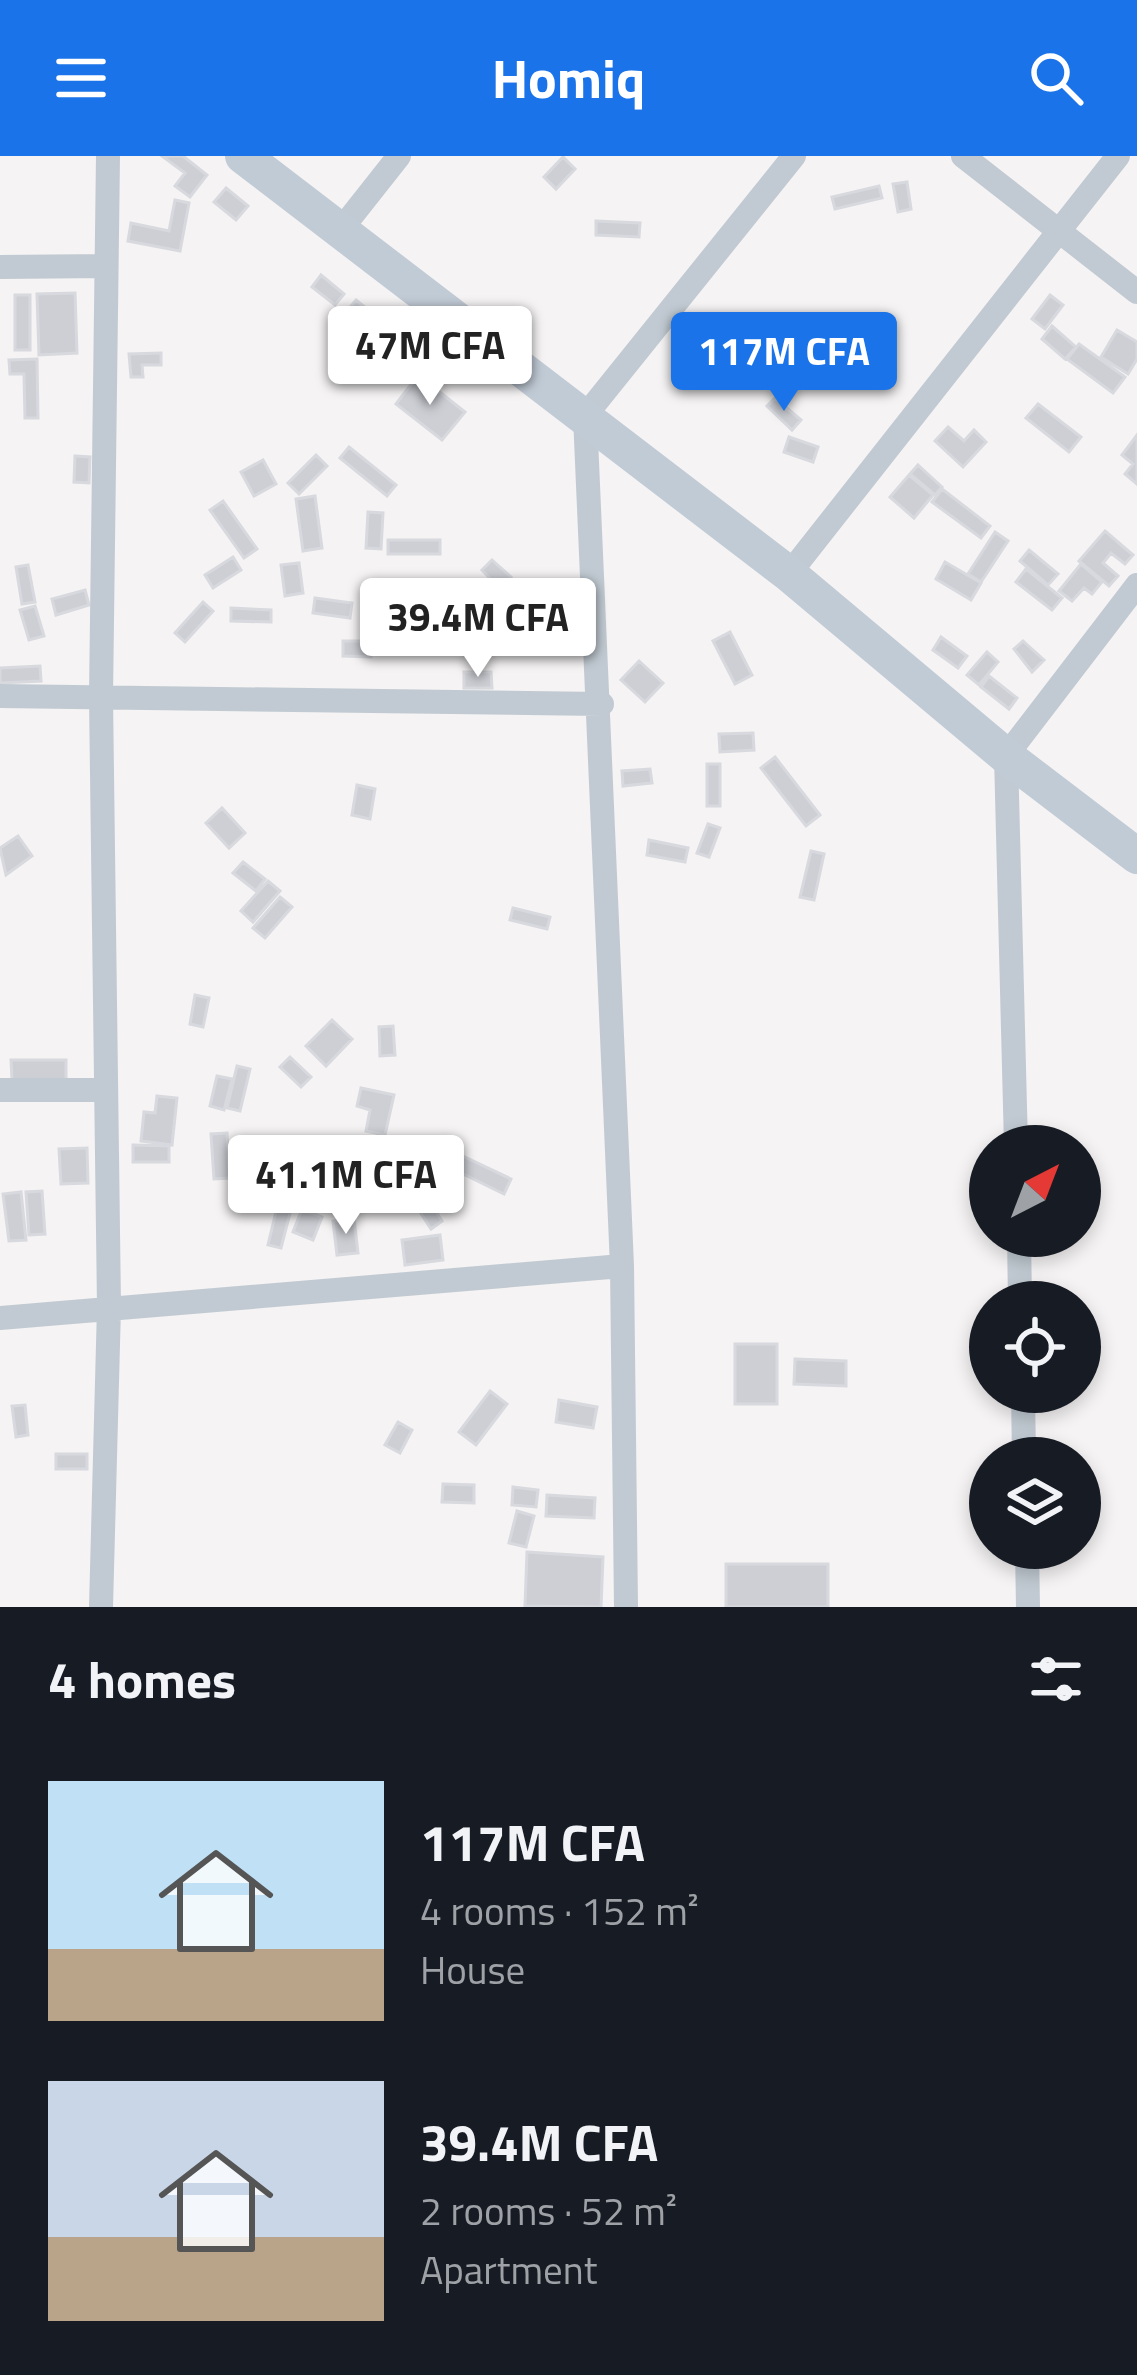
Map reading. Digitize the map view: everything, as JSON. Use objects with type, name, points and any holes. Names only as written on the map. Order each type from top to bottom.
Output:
[{"type":"street","points":[[101,1607],[109,1307],[101,697],[108,156]]},
{"type":"street","points":[[243,156],[788,574],[1006,756],[1137,856]]},
{"type":"street","points":[[338,232],[399,156]]},
{"type":"street","points":[[626,1607],[622,1266],[606,978],[602,704],[586,416],[794,156]]},
{"type":"street","points":[[963,156],[1137,292]]},
{"type":"street","points":[[788,574],[1118,156]]},
{"type":"street","points":[[0,267],[106,266]]},
{"type":"street","points":[[1015,1125],[1006,756],[1137,585]]},
{"type":"street","points":[[0,696],[602,704]]},
{"type":"street","points":[[0,1090],[106,1090]]},
{"type":"street","points":[[0,1318],[622,1266]]},
{"type":"street","points":[[1027,1569],[1028,1607]]},
{"type":"building","points":[[162,156],[183,156],[207,175],[190,197],[175,186],[185,173]]},
{"type":"building","points":[[563,157],[575,169],[556,189],[544,177]]},
{"type":"building","points":[[907,182],[911,209],[898,212],[893,184]]},
{"type":"building","points":[[879,186],[882,198],[835,209],[832,197]]},
{"type":"building","points":[[226,188],[248,206],[236,220],[214,202]]},
{"type":"building","points":[[175,200],[189,203],[180,251],[128,241],[131,223],[169,231]]},
{"type":"building","points":[[596,221],[640,223],[639,237],[596,235]]},
{"type":"building","points":[[321,275],[344,294],[335,305],[312,287]]},
{"type":"building","points":[[75,293],[77,353],[39,355],[37,294]]},
{"type":"building","points":[[15,295],[30,295],[30,350],[15,350]]},
{"type":"building","points":[[1050,295],[1063,305],[1045,329],[1032,319]]},
{"type":"building","points":[[356,300],[378,318],[368,330],[346,312]]},
{"type":"building","points":[[1052,326],[1076,347],[1065,359],[1042,339]]},
{"type":"building","points":[[1117,330],[1137,342],[1137,359],[1128,374],[1101,357]]},
{"type":"building","points":[[1079,344],[1125,377],[1113,393],[1067,359]]},
{"type":"building","points":[[161,353],[161,365],[142,365],[143,377],[131,377],[129,354]]},
{"type":"building","points":[[37,359],[38,418],[25,418],[24,374],[10,374],[9,360]]},
{"type":"building","points":[[418,375],[465,412],[442,440],[396,404]]},
{"type":"building","points":[[775,398],[801,420],[792,430],[767,406]]},
{"type":"building","points":[[1038,404],[1081,437],[1069,452],[1026,418]]},
{"type":"building","points":[[948,427],[964,441],[974,430],[986,442],[963,467],[935,441]]},
{"type":"building","points":[[1137,435],[1137,484],[1125,474],[1133,464],[1122,455]]},
{"type":"building","points":[[789,437],[818,447],[813,462],[784,452]]},
{"type":"building","points":[[349,447],[396,485],[387,496],[340,458]]},
{"type":"building","points":[[316,455],[327,466],[299,494],[288,483]]},
{"type":"building","points":[[75,456],[90,457],[89,483],[74,482]]},
{"type":"building","points":[[263,460],[276,484],[254,496],[241,472]]},
{"type":"building","points":[[918,465],[942,487],[935,495],[910,474]]},
{"type":"building","points":[[909,475],[933,495],[914,518],[890,497]]},
{"type":"building","points":[[942,489],[990,526],[981,538],[932,502]]},
{"type":"building","points":[[315,496],[322,548],[303,551],[296,499]]},
{"type":"building","points":[[223,501],[257,549],[244,558],[210,510]]},
{"type":"building","points":[[368,512],[383,513],[381,549],[366,548]]},
{"type":"building","points":[[1105,531],[1133,555],[1125,564],[1111,553],[1103,563],[1118,576],[1109,586],[1079,561]]},
{"type":"building","points":[[995,532],[1008,541],[981,582],[968,574]]},
{"type":"building","points":[[388,540],[440,540],[440,554],[388,554]]},
{"type":"building","points":[[1029,550],[1058,574],[1048,585],[1020,561]]},
{"type":"building","points":[[233,557],[241,570],[213,588],[205,575]]},
{"type":"building","points":[[492,560],[511,577],[500,589],[482,570]]},
{"type":"building","points":[[945,562],[981,583],[971,600],[936,579]]},
{"type":"building","points":[[299,563],[303,593],[285,596],[281,565]]},
{"type":"building","points":[[1081,564],[1102,582],[1092,594],[1084,588],[1072,601],[1059,591]]},
{"type":"building","points":[[28,565],[35,602],[22,604],[16,567]]},
{"type":"building","points":[[1026,569],[1062,598],[1052,610],[1016,582]]},
{"type":"building","points":[[85,590],[89,605],[56,615],[52,599]]},
{"type":"building","points":[[496,593],[498,619],[464,622],[462,596]]},
{"type":"building","points":[[315,598],[352,603],[350,618],[313,613]]},
{"type":"building","points":[[203,602],[213,611],[185,642],[175,633]]},
{"type":"building","points":[[35,606],[44,636],[29,640],[20,610]]},
{"type":"building","points":[[231,608],[271,610],[271,622],[231,621]]},
{"type":"building","points":[[730,632],[752,675],[735,684],[713,641]]},
{"type":"building","points":[[941,637],[967,656],[958,668],[933,650]]},
{"type":"building","points":[[343,641],[370,641],[371,657],[343,656]]},
{"type":"building","points":[[1023,641],[1044,660],[1032,672],[1014,649]]},
{"type":"building","points":[[987,652],[998,662],[979,685],[967,675]]},
{"type":"building","points":[[639,661],[663,683],[645,702],[621,680]]},
{"type":"building","points":[[40,666],[41,681],[0,683],[0,668]]},
{"type":"building","points":[[464,672],[491,672],[492,688],[464,688]]},
{"type":"building","points":[[989,676],[1017,698],[1009,709],[981,687]]},
{"type":"building","points":[[753,733],[754,750],[720,752],[719,734]]},
{"type":"building","points":[[775,757],[820,815],[806,826],[761,768]]},
{"type":"building","points":[[707,764],[720,764],[720,806],[707,806]]},
{"type":"building","points":[[650,769],[652,783],[623,786],[622,771]]},
{"type":"building","points":[[357,785],[375,789],[370,819],[352,815]]},
{"type":"building","points":[[222,808],[245,833],[229,848],[206,823]]},
{"type":"building","points":[[708,824],[720,828],[709,857],[697,853]]},
{"type":"building","points":[[18,836],[32,856],[6,875],[0,848]]},
{"type":"building","points":[[649,840],[688,848],[685,862],[647,855]]},
{"type":"building","points":[[811,851],[824,854],[814,900],[800,897]]},
{"type":"building","points":[[243,862],[265,879],[256,891],[233,873]]},
{"type":"building","points":[[268,881],[280,891],[253,922],[241,911]]},
{"type":"building","points":[[280,897],[292,907],[265,938],[253,928]]},
{"type":"building","points":[[513,908],[550,917],[547,929],[510,920]]},
{"type":"building","points":[[195,995],[209,998],[203,1027],[190,1024]]},
{"type":"building","points":[[332,1020],[352,1039],[326,1066],[306,1046]]},
{"type":"building","points":[[393,1026],[395,1055],[380,1056],[379,1027]]},
{"type":"building","points":[[290,1057],[311,1077],[301,1087],[280,1067]]},
{"type":"building","points":[[11,1060],[66,1060],[66,1080],[12,1080]]},
{"type":"building","points":[[237,1066],[250,1069],[240,1111],[227,1108]]},
{"type":"building","points":[[217,1076],[232,1079],[224,1110],[210,1106]]},
{"type":"building","points":[[361,1088],[394,1095],[385,1135],[366,1131],[370,1110],[357,1106]]},
{"type":"building","points":[[157,1096],[177,1098],[172,1145],[141,1141],[144,1112],[155,1113]]},
{"type":"building","points":[[227,1133],[230,1178],[214,1179],[211,1134]]},
{"type":"building","points":[[133,1145],[169,1146],[169,1162],[133,1162]]},
{"type":"building","points":[[87,1148],[88,1183],[61,1184],[59,1149]]},
{"type":"building","points":[[446,1148],[511,1179],[504,1194],[439,1162]]},
{"type":"building","points":[[42,1191],[45,1234],[29,1235],[26,1192]]},
{"type":"building","points":[[21,1192],[26,1240],[9,1241],[3,1194]]},
{"type":"building","points":[[425,1194],[442,1221],[431,1229],[413,1201]]},
{"type":"building","points":[[279,1199],[293,1202],[281,1248],[268,1245]]},
{"type":"building","points":[[302,1209],[322,1217],[313,1240],[293,1232]]},
{"type":"building","points":[[354,1219],[358,1253],[337,1255],[333,1221]]},
{"type":"building","points":[[440,1235],[443,1260],[405,1265],[402,1240]]},
{"type":"building","points":[[735,1344],[777,1344],[777,1404],[735,1404]]},
{"type":"building","points":[[795,1359],[846,1361],[846,1386],[794,1384]]},
{"type":"building","points":[[490,1391],[507,1404],[476,1445],[459,1432]]},
{"type":"building","points":[[559,1400],[597,1407],[593,1428],[556,1422]]},
{"type":"building","points":[[25,1405],[28,1435],[16,1437],[12,1406]]},
{"type":"building","points":[[398,1422],[412,1430],[400,1453],[385,1445]]},
{"type":"building","points":[[56,1454],[87,1454],[87,1469],[56,1469]]},
{"type":"building","points":[[443,1484],[474,1485],[474,1503],[442,1502]]},
{"type":"building","points":[[513,1487],[538,1490],[536,1507],[512,1505]]},
{"type":"building","points":[[547,1495],[595,1498],[594,1518],[546,1516]]},
{"type":"building","points":[[517,1511],[534,1516],[526,1547],[509,1543]]},
{"type":"building","points":[[527,1552],[603,1557],[601,1607],[525,1606]]},
{"type":"building","points":[[726,1564],[828,1564],[828,1607],[726,1607]]}]
